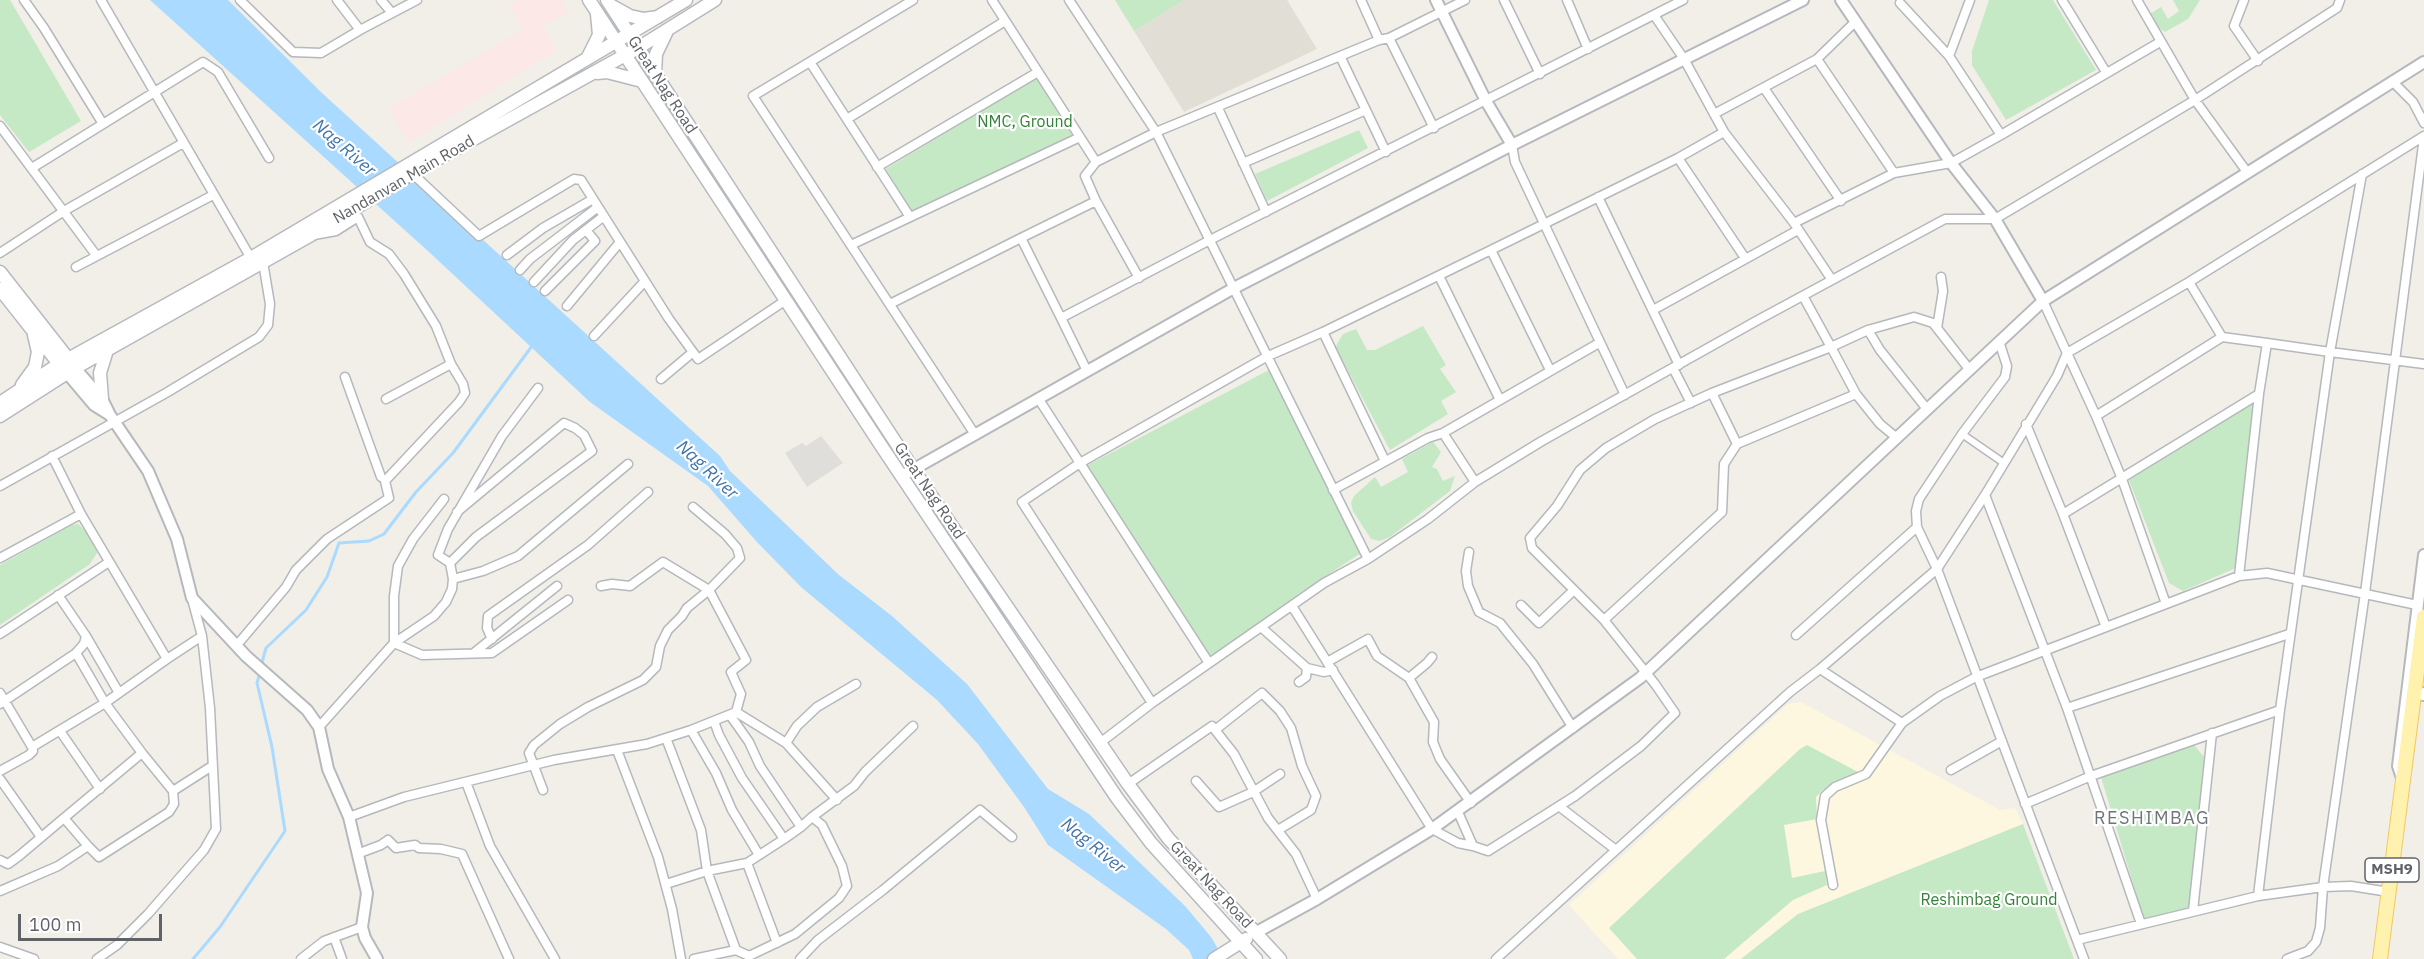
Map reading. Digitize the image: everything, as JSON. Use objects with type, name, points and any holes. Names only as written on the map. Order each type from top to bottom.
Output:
[{"type":"main road","name":"Great Nag Road","points":[[590,0],[786,300],[1128,784],[1168,838],[1280,959]]},
{"type":"main road","points":[[414,169],[686,0]]},
{"type":"main road","name":"Nandanvan Main Road","points":[[0,416],[68,366],[107,350],[257,262],[311,235],[359,200],[594,73],[715,0]]},
{"type":"main road","name":"Great Nag Road","points":[[609,3],[1117,798],[1235,946],[1256,959]]},
{"type":"main road","points":[[609,3],[630,16],[644,19],[658,17]]},
{"type":"main road","points":[[586,61],[599,35],[597,13]]},
{"type":"main road","points":[[655,74],[656,54],[667,30]]},
{"type":"main road","points":[[594,73],[614,73],[642,81]]},
{"type":"main road","points":[[0,403],[18,391],[257,262],[359,200]]},
{"type":"main road","points":[[0,272],[68,366]]},
{"type":"main road","points":[[0,289],[33,330],[68,366]]},
{"type":"main road","points":[[18,391],[35,368],[38,352],[33,330]]},
{"type":"main road","points":[[102,399],[100,373],[107,350]]},
{"type":"main road","name":"MSH9","points":[[2380,959],[2389,892],[2401,833],[2403,781],[2420,611]]},
{"type":"main road","points":[[2389,959],[2401,833],[2424,691]]},
{"type":"main road","points":[[1214,959],[1255,933]]},
{"type":"street","points":[[24,0],[44,28],[103,124]]},
{"type":"street","points":[[0,486],[113,418],[166,393],[259,337],[268,325],[270,304],[257,262],[213,195],[101,0]]},
{"type":"street","points":[[240,0],[293,52],[321,53],[417,0]]},
{"type":"street","points":[[337,0],[360,30]]},
{"type":"street","points":[[381,0],[392,14]]},
{"type":"street","points":[[912,0],[753,96],[974,433]]},
{"type":"street","points":[[992,0],[1096,162]]},
{"type":"street","points":[[1070,0],[1156,132],[1368,559]]},
{"type":"street","points":[[1361,0],[1379,40]]},
{"type":"street","points":[[1436,0],[1486,101],[1512,145],[1515,162],[1625,395]]},
{"type":"street","points":[[1139,278],[1096,201],[1085,176],[1096,162],[1156,132],[1379,40],[1389,38],[1465,0]]},
{"type":"street","points":[[1504,0],[1540,74]]},
{"type":"street","points":[[1567,0],[1588,49]]},
{"type":"street","points":[[1061,318],[1683,0]]},
{"type":"street","points":[[908,472],[1234,288],[1512,145],[1803,0]]},
{"type":"street","points":[[1841,0],[1951,163],[1995,219],[2043,301],[2122,479],[2166,604]]},
{"type":"street","points":[[1949,56],[1970,0]]},
{"type":"street","points":[[2062,0],[2106,72]]},
{"type":"street","points":[[2137,0],[2195,100],[2247,172]]},
{"type":"street","points":[[2244,0],[2234,26],[2258,61]]},
{"type":"street","points":[[1100,743],[1152,703],[1324,583],[1368,559],[1428,519],[1475,483],[1542,441],[1945,219],[1995,219],[2258,61],[2337,8],[2340,0]]},
{"type":"street","points":[[1899,1],[1949,56],[2001,135]]},
{"type":"street","points":[[1654,15],[1684,59],[1724,132],[1796,227],[1832,280]]},
{"type":"street","points":[[847,119],[1005,21]]},
{"type":"street","points":[[1714,114],[1817,59],[1855,22]]},
{"type":"street","points":[[1389,38],[1434,128]]},
{"type":"street","points":[[1653,310],[1841,201],[1894,173],[1951,163],[2160,42]]},
{"type":"street","points":[[1340,56],[1386,152]]},
{"type":"street","points":[[1817,59],[1894,173]]},
{"type":"street","points":[[32,168],[203,62],[218,72],[269,158]]},
{"type":"street","points":[[810,62],[910,217]]},
{"type":"street","points":[[1255,933],[1317,899],[1458,812],[1645,674],[2043,301],[2424,62]]},
{"type":"street","points":[[877,167],[1038,72]]},
{"type":"street","points":[[2392,81],[2413,102],[2424,123]]},
{"type":"street","points":[[1764,88],[1841,201]]},
{"type":"street","points":[[1218,108],[1266,212]]},
{"type":"street","points":[[1244,163],[1366,110]]},
{"type":"street","points":[[0,126],[96,255]]},
{"type":"street","points":[[1152,703],[1022,502],[1080,463],[1266,357],[1439,276],[1678,158],[1724,132]]},
{"type":"street","points":[[1496,959],[1790,692],[1936,569],[1985,495],[2056,376],[2067,353],[2189,282],[2424,136]]},
{"type":"street","points":[[2287,959],[2308,951],[2316,942],[2320,928],[2323,887],[2365,593],[2424,136]]},
{"type":"street","points":[[851,245],[1080,137]]},
{"type":"street","points":[[0,253],[64,211],[183,142]]},
{"type":"street","points":[[1678,158],[1745,258]]},
{"type":"street","points":[[414,169],[479,236],[574,179],[581,180],[698,359],[786,300]]},
{"type":"street","points":[[2258,896],[2289,634],[2300,579],[2330,351],[2362,174]]},
{"type":"street","points":[[76,267],[213,195]]},
{"type":"street","points":[[1598,197],[1653,310],[1691,403]]},
{"type":"street","points":[[507,255],[543,228],[593,198]]},
{"type":"street","points":[[890,304],[1096,201]]},
{"type":"street","points":[[520,270],[530,259],[598,207]]},
{"type":"street","points":[[534,282],[573,240],[604,216]]},
{"type":"street","points":[[237,645],[286,587],[296,570],[327,539],[389,498],[385,480],[465,393],[436,327],[404,274],[389,254],[370,242],[358,217],[336,231],[311,235]]},
{"type":"street","points":[[545,291],[595,241],[586,230]]},
{"type":"street","points":[[1021,238],[1087,371]]},
{"type":"street","points":[[567,306],[620,242]]},
{"type":"street","points":[[1491,250],[1550,370]]},
{"type":"street","points":[[1439,276],[1500,400]]},
{"type":"street","points":[[1937,328],[1942,291],[1941,277]]},
{"type":"street","points":[[594,336],[645,281]]},
{"type":"street","points":[[2189,282],[2222,337]]},
{"type":"street","points":[[1803,296],[1856,394],[1880,424],[1897,438]]},
{"type":"street","points":[[1292,606],[1432,829],[1458,843],[1488,851],[1560,807],[1641,746],[1675,713],[1604,620],[1532,548],[1530,538],[1557,506],[1580,470],[1606,448],[1655,419],[1712,393],[1831,347],[1868,330],[1914,317],[1933,323],[1969,369]]},
{"type":"street","points":[[1868,330],[1880,350],[1927,409]]},
{"type":"street","points":[[1323,332],[1385,461]]},
{"type":"street","points":[[2096,416],[2222,337],[2424,364]]},
{"type":"street","points":[[1999,340],[2007,366],[2005,377],[1962,434],[1919,499],[1916,511],[1917,527],[1936,569],[2084,959]]},
{"type":"street","points":[[1333,490],[1428,438],[1443,433],[1599,343]]},
{"type":"street","points":[[2239,576],[2259,394],[2267,343]]},
{"type":"street","points":[[661,379],[693,352]]},
{"type":"street","points":[[386,399],[451,364]]},
{"type":"street","points":[[68,366],[94,405],[113,418]]},
{"type":"street","points":[[68,366],[102,399],[152,480],[177,539],[202,636],[210,708],[216,829],[204,850],[148,914],[117,945],[97,959]]},
{"type":"street","points":[[345,377],[381,477]]},
{"type":"street","points":[[319,727],[394,643],[434,616],[446,602],[452,589],[453,579],[450,563],[438,555],[457,512],[502,436],[538,388]]},
{"type":"street","points":[[1712,393],[1737,444]]},
{"type":"street","points":[[1604,620],[1722,512],[1724,464],[1737,444],[1856,394]]},
{"type":"street","points":[[2063,514],[2259,394]]},
{"type":"street","points":[[1038,398],[1209,663]]},
{"type":"street","points":[[450,563],[476,537],[592,451],[584,435],[564,423],[457,512]]},
{"type":"street","points":[[2026,424],[2106,627]]},
{"type":"street","points":[[1443,433],[1475,483]]},
{"type":"street","points":[[1962,434],[2004,463]]},
{"type":"street","points":[[52,456],[81,514],[167,659]]},
{"type":"street","points":[[453,579],[483,572],[518,556],[628,464]]},
{"type":"street","points":[[492,639],[487,628],[488,616],[588,545],[648,492]]},
{"type":"street","points":[[1985,495],[2067,708],[2141,924]]},
{"type":"street","points":[[394,643],[394,596],[398,566],[413,539],[444,499]]},
{"type":"street","points":[[543,790],[529,753],[534,745],[560,724],[588,707],[644,680],[656,667],[660,646],[668,630],[687,608],[709,590],[740,558],[737,548],[693,507]]},
{"type":"street","points":[[0,558],[81,514]]},
{"type":"street","points":[[1796,635],[1917,527]]},
{"type":"street","points":[[1468,552],[1466,572],[1468,586],[1479,612],[1500,623],[1533,664],[1573,728]]},
{"type":"street","points":[[1833,885],[1821,820],[1825,796],[1835,787],[1866,774],[1902,723],[1940,696],[1976,677],[2045,649],[2239,576],[2267,573],[2300,579],[2365,593],[2420,611],[2424,555]]},
{"type":"street","points":[[0,634],[109,562]]},
{"type":"street","points":[[349,817],[404,797],[555,760],[617,750],[666,738],[733,713],[741,694],[731,672],[746,660],[709,590],[663,562],[630,586],[612,584],[601,586]]},
{"type":"street","points":[[475,652],[558,586]]},
{"type":"street","points":[[1521,605],[1539,623],[1574,590]]},
{"type":"street","points":[[58,595],[86,636],[119,693]]},
{"type":"street","points":[[192,598],[246,656],[307,710],[319,727],[328,770],[349,817],[367,893],[362,927],[364,938],[377,959]]},
{"type":"street","points":[[394,643],[422,655],[492,653],[568,600]]},
{"type":"street","points":[[1261,627],[1307,668],[1324,672],[1368,639],[1377,656],[1409,678],[1434,722],[1433,742],[1440,759],[1471,803]]},
{"type":"street","points":[[2067,708],[2289,634]]},
{"type":"street","points":[[0,771],[33,751],[2,700],[76,654],[84,644],[86,636]]},
{"type":"street","points":[[32,747],[105,703],[202,636]]},
{"type":"street","points":[[64,818],[99,857],[169,812],[174,804],[173,791],[105,703],[76,654]]},
{"type":"street","points":[[1409,678],[1432,657]]},
{"type":"street","points":[[1299,682],[1306,677],[1307,668]]},
{"type":"street","points":[[1820,669],[1902,723]]},
{"type":"street","points":[[786,743],[796,726],[817,707],[856,684]]},
{"type":"street","points":[[1215,730],[1263,693],[1280,711],[1291,728],[1302,766],[1316,796],[1311,810],[1278,831]]},
{"type":"street","points":[[2025,804],[2091,776],[2280,710]]},
{"type":"street","points":[[733,713],[786,743],[837,800]]},
{"type":"street","points":[[733,713],[760,766],[801,827]]},
{"type":"street","points":[[714,721],[742,778],[784,839]]},
{"type":"street","points":[[666,884],[707,871],[747,863],[801,827],[854,786],[865,772],[913,726]]},
{"type":"street","points":[[1128,784],[1212,726],[1234,754],[1253,792],[1296,854],[1317,899]]},
{"type":"street","points":[[60,730],[100,789]]},
{"type":"street","points":[[691,730],[716,773],[732,810],[759,855]]},
{"type":"street","points":[[2193,911],[2212,733]]},
{"type":"street","points":[[666,738],[701,830],[707,871],[736,950]]},
{"type":"street","points":[[1950,770],[2002,741]]},
{"type":"street","points":[[617,750],[658,857],[666,884],[681,959]]},
{"type":"street","points":[[0,860],[8,864],[142,753]]},
{"type":"street","points":[[173,791],[212,766]]},
{"type":"street","points":[[1196,781],[1219,807],[1253,792],[1280,774]]},
{"type":"street","points":[[0,779],[41,837]]},
{"type":"street","points":[[466,782],[490,846],[555,959]]},
{"type":"street","points":[[1560,807],[1616,850]]},
{"type":"street","points":[[800,959],[818,940],[980,810],[1012,837]]},
{"type":"street","points":[[1458,812],[1473,846]]},
{"type":"street","points":[[694,959],[736,950],[750,957],[795,934],[839,898],[847,886],[842,866],[822,825],[812,818]]},
{"type":"street","points":[[357,854],[388,840],[396,848],[415,845],[419,848],[441,849],[462,854],[509,959]]},
{"type":"street","points":[[0,891],[58,866],[88,846]]},
{"type":"street","points":[[747,863],[777,943]]},
{"type":"street","points":[[2077,940],[2258,896],[2323,887],[2351,886],[2389,892]]},
{"type":"street","points":[[301,959],[324,941],[362,927]]},
{"type":"street","points":[[334,938],[342,959]]},
{"type":"street","points":[[0,947],[34,959]]},
{"type":"shaded area","points":[[516,0],[562,0],[568,12],[543,26],[557,50],[408,143],[388,109],[523,29],[509,4]]},
{"type":"shaded area","points":[[1184,0],[1287,0],[1317,49],[1184,112],[1134,31]]},
{"type":"shaded area","points":[[821,436],[843,463],[807,487],[785,453],[802,443],[806,446]]},
{"type":"shaded area","points":[[1801,702],[2000,810],[2015,808],[2023,824],[1798,914],[1741,959],[1618,959],[1569,905],[1788,704]]},
{"type":"green space","points":[[0,0],[10,0],[81,121],[29,152],[0,115]]},
{"type":"green space","points":[[1115,0],[1184,0],[1134,31]]},
{"type":"green space","points":[[1989,0],[2053,0],[2096,70],[2006,120],[1972,65],[1972,51]]},
{"type":"green space","points":[[2173,0],[2200,0],[2188,19],[2165,32],[2157,27],[2150,14],[2161,7],[2168,19],[2179,11]]},
{"type":"green space","name":"NMC, Ground","points":[[1036,78],[1072,135],[912,212],[886,169]]},
{"type":"green space","points":[[1359,130],[1368,148],[1267,201],[1255,174]]},
{"type":"green space","points":[[1423,326],[1446,365],[1440,369],[1456,392],[1441,401],[1448,414],[1390,450],[1336,348],[1337,344],[1343,334],[1356,329],[1367,350],[1375,350]]},
{"type":"green space","points":[[1269,370],[1361,553],[1300,593],[1209,660],[1086,466]]},
{"type":"green space","points":[[2254,403],[2238,567],[2183,591],[2169,583],[2129,480]]},
{"type":"green space","points":[[1433,442],[1441,452],[1432,467],[1437,469],[1443,481],[1455,476],[1450,491],[1390,537],[1380,541],[1371,539],[1353,511],[1351,503],[1354,496],[1375,477],[1381,487],[1408,472],[1402,459]]},
{"type":"green space","points":[[78,524],[91,536],[95,546],[97,553],[90,564],[0,625],[0,565],[72,525]]},
{"type":"green space","points":[[1807,745],[1858,772],[1823,790],[1816,797],[1817,819],[1784,825],[1792,878],[1825,871],[1827,885],[1793,900],[1724,959],[1637,959],[1609,928],[1800,749]]},
{"type":"green space","points":[[2194,745],[2205,758],[2190,909],[2144,920],[2101,777]]},
{"type":"green space","name":"Reshimbag Ground","points":[[2023,824],[2074,959],[1741,959],[1798,914]]},
{"type":"water","name":"Nag River","points":[[150,0],[228,0],[322,93],[720,456],[730,471],[839,575],[892,616],[967,684],[1048,789],[1089,814],[1186,907],[1211,937],[1224,959],[1193,959],[1189,950],[1166,929],[1048,845],[1024,807],[978,744],[937,700],[801,587],[757,542],[708,486],[590,402],[429,252]]},
{"type":"waterway","points":[[261,666],[266,648],[306,610],[327,577],[339,543],[369,541],[384,534],[416,492],[453,453],[532,346]]},
{"type":"waterway","points":[[193,959],[220,927],[285,831],[272,747],[257,683],[260,673]]},
{"type":"district","name":"RESHIMBAG","points":[[2152,819]]}]
